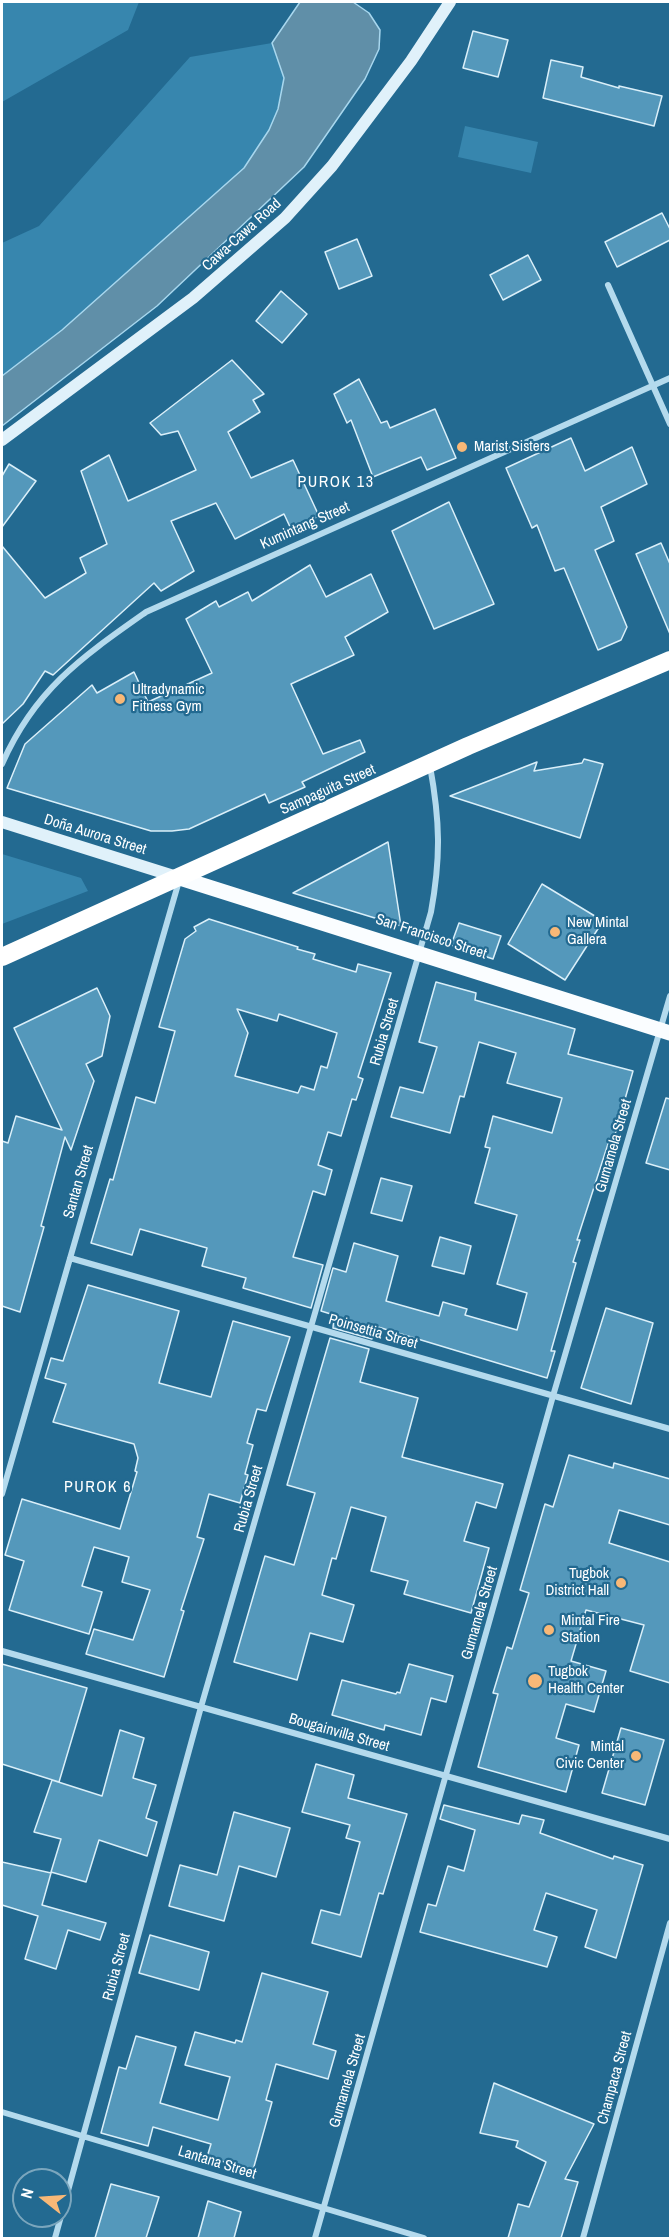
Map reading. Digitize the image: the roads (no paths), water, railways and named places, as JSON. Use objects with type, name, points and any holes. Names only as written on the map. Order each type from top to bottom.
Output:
[{"type":"highway","name":"Sampaguita Street","points":[[2,957],[430,764],[670,660]]},
{"type":"main road","name":"San Francisco Street","points":[[180,878],[666,1031]]},
{"type":"street","name":"Cawa-Cawa Road","points":[[2,440],[193,298],[285,218],[332,166],[411,61],[450,2]]},
{"type":"street","points":[[608,285],[670,424]]},
{"type":"street","name":"Kumintang Street","points":[[2,764],[25,719],[46,691],[80,658],[146,612],[670,378]]},
{"type":"street","name":"Rubia Street","points":[[55,2238],[201,1707],[420,952],[438,872],[440,832],[430,764]]},
{"type":"street","name":"Doña Aurora Street","points":[[2,822],[180,878]]},
{"type":"street","name":"Santan Street","points":[[2,1494],[180,878]]},
{"type":"street","name":"Gumamela Street","points":[[315,2238],[553,1396],[666,1031],[670,996]]},
{"type":"street","name":"Poinsettia Street","points":[[70,1258],[670,1429]]},
{"type":"street","name":"Bougainvilla Street","points":[[2,1651],[670,1839]]},
{"type":"street","name":"Champaca Street","points":[[583,2238],[670,1923]]},
{"type":"street","name":"Lantana Street","points":[[2,2112],[424,2238]]},
{"type":"place","name":"Marist Sisters","points":[[462,447]]},
{"type":"place","name":"Ultradynamic Fitness Gym","points":[[120,699]]},
{"type":"place","name":"New Mintal Gallera","points":[[555,932]]},
{"type":"place","name":"Tugbok District Hall","points":[[621,1583]]},
{"type":"place","name":"Mintal Fire Station","points":[[549,1630]]},
{"type":"place","name":"Tugbok Health Center","points":[[535,1681]]},
{"type":"place","name":"Mintal Civic Center","points":[[636,1756]]},
{"type":"district","name":"PUROK 13","points":[[336,483]]},
{"type":"district","name":"PUROK 6","points":[[98,1488]]}]
